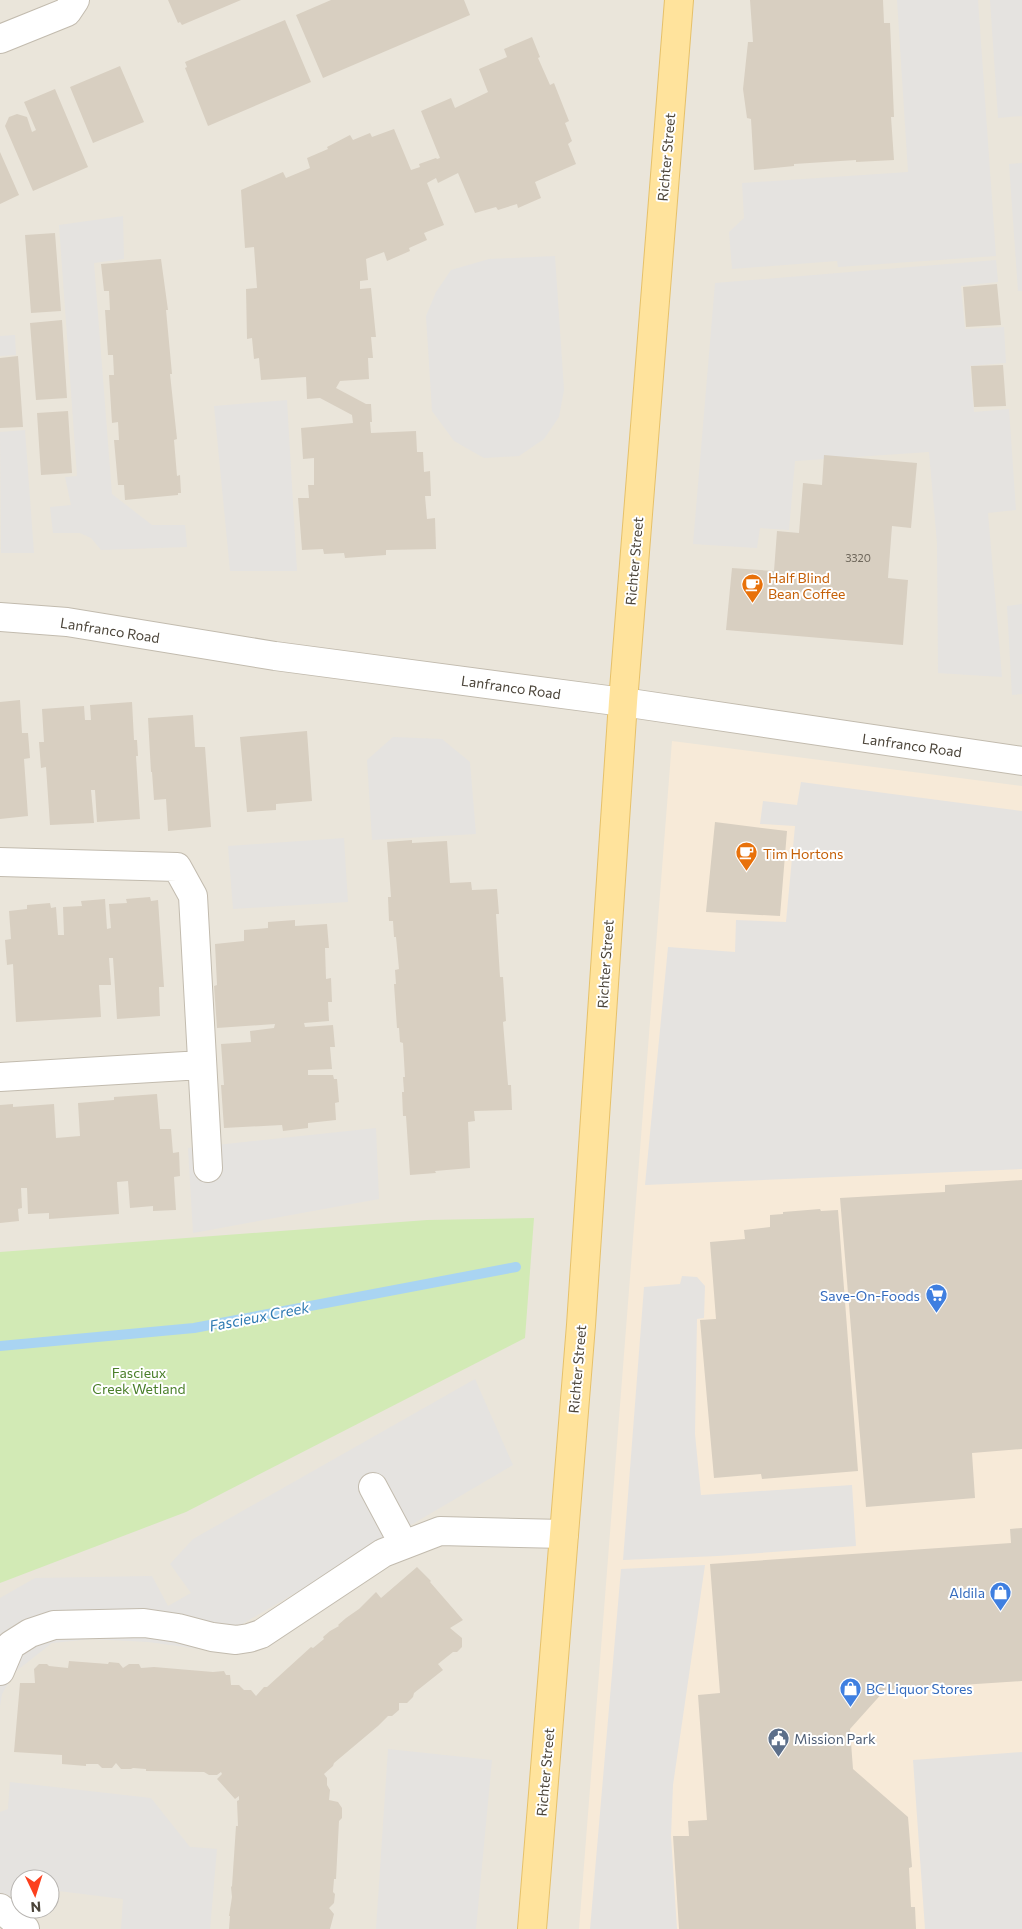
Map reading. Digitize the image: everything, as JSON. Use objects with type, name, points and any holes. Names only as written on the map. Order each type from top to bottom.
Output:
[{"type":"main road","name":"Richter Street","points":[[532,1929],[586,1256],[623,702],[679,0]]},
{"type":"street","points":[[0,39],[71,6]]},
{"type":"street","name":"Lanfranco Road","points":[[0,618],[67,622],[275,656],[623,702],[1022,761]]},
{"type":"street","points":[[0,862],[177,867],[193,896],[208,1168]]},
{"type":"street","points":[[0,1077],[202,1065]]},
{"type":"street","points":[[373,1487],[404,1545]]},
{"type":"street","points":[[0,1672],[11,1645],[30,1633],[54,1624],[144,1622],[212,1637],[236,1640],[249,1638],[260,1634],[384,1553],[440,1531],[564,1534]]},
{"type":"street","points":[[0,1908],[25,1929]]},
{"type":"shaded area","points":[[0,0],[1022,0],[1022,1929],[0,1929]]},
{"type":"shaded area","points":[[897,0],[978,0],[996,256],[838,267],[837,261],[732,269],[729,232],[744,218],[742,183],[908,172]]},
{"type":"shaded area","points":[[990,0],[1022,0],[1022,116],[998,118]]},
{"type":"shaded area","points":[[1022,163],[1022,291],[1018,291],[1009,164]]},
{"type":"shaded area","points":[[123,216],[124,259],[94,263],[112,494],[152,525],[185,525],[187,547],[101,550],[91,538],[80,533],[53,533],[50,507],[71,505],[65,477],[77,476],[59,225]]},
{"type":"shaded area","points":[[555,256],[564,390],[559,417],[544,439],[519,456],[484,458],[454,441],[432,411],[426,316],[436,292],[451,270],[489,259]]},
{"type":"shaded area","points":[[996,260],[998,282],[961,286],[965,329],[1004,327],[1006,363],[970,366],[974,412],[1009,409],[1016,510],[988,513],[1002,677],[938,673],[937,543],[929,452],[795,461],[789,530],[760,528],[757,548],[693,544],[715,283]]},
{"type":"shaded area","points":[[15,335],[16,355],[0,356],[0,336]]},
{"type":"shaded area","points":[[287,400],[297,571],[230,571],[214,406]]},
{"type":"shaded area","points":[[25,430],[34,553],[1,553],[0,432]]},
{"type":"shaded area","points":[[1022,604],[1022,694],[1012,695],[1007,606]]},
{"type":"shaded area","points":[[393,737],[442,739],[470,762],[476,834],[372,840],[367,760]]},
{"type":"shaded area","points":[[672,741],[1022,786],[1022,1929],[579,1929]]},
{"type":"shaded area","points":[[801,782],[1022,811],[1022,1169],[645,1185],[668,947],[735,952],[736,920],[786,922],[795,826],[760,824],[763,801],[797,805]]},
{"type":"shaded area","points":[[344,838],[348,902],[233,909],[228,846]]},
{"type":"shaded area","points":[[376,1128],[379,1199],[193,1233],[188,1148]]},
{"type":"shaded area","points":[[682,1276],[697,1277],[705,1286],[704,1318],[697,1319],[695,1434],[701,1495],[852,1485],[856,1546],[718,1556],[623,1560],[644,1287],[680,1284]]},
{"type":"shaded area","points":[[475,1379],[513,1465],[200,1649],[148,1642],[92,1639],[52,1643],[15,1672],[2,1694],[0,1707],[0,1598],[35,1578],[152,1576],[168,1606],[191,1593],[170,1564],[193,1539]]},
{"type":"shaded area","points":[[705,1565],[673,1785],[671,1836],[677,1929],[590,1929],[621,1569]]},
{"type":"shaded area","points":[[388,1749],[492,1760],[476,1929],[376,1929]]},
{"type":"shaded area","points":[[1022,1752],[1022,1929],[925,1929],[913,1760]]},
{"type":"shaded area","points":[[10,1782],[151,1798],[190,1847],[217,1849],[210,1929],[121,1929],[123,1899],[60,1891],[60,1869],[10,1869],[10,1916],[0,1924],[0,1812],[8,1809]]},
{"type":"green space","name":"Fascieux Creek Wetland","points":[[534,1218],[525,1338],[186,1512],[0,1583],[0,1252],[427,1220]]},
{"type":"building","points":[[168,0],[241,0],[182,25],[180,22],[178,23]]},
{"type":"building","points":[[331,0],[464,0],[470,15],[323,78],[296,15]]},
{"type":"building","points":[[750,0],[883,0],[884,23],[890,23],[894,117],[891,117],[894,160],[856,162],[856,160],[794,164],[794,166],[754,170],[751,119],[747,118],[743,89],[748,42],[753,42]]},
{"type":"building","points":[[285,20],[311,82],[208,126],[185,68],[187,67],[185,62]]},
{"type":"building","points":[[532,37],[540,57],[538,58],[550,85],[554,83],[569,121],[565,123],[572,141],[568,144],[576,164],[535,182],[541,198],[518,208],[517,204],[498,210],[496,207],[475,213],[458,173],[438,183],[436,178],[427,183],[444,225],[424,233],[427,240],[409,248],[410,251],[387,261],[384,252],[366,259],[368,280],[360,281],[360,289],[371,288],[376,337],[371,337],[373,358],[368,358],[369,379],[340,381],[336,388],[366,404],[371,404],[371,433],[416,431],[417,452],[423,452],[424,472],[430,471],[431,496],[425,496],[427,519],[435,518],[436,549],[386,550],[386,555],[345,558],[344,553],[324,554],[323,549],[302,550],[298,498],[309,498],[308,485],[314,485],[314,458],[303,459],[301,428],[353,423],[352,415],[320,398],[307,399],[306,377],[261,380],[259,358],[254,359],[252,338],[247,339],[246,289],[257,288],[254,247],[245,248],[241,190],[283,172],[286,178],[310,168],[307,158],[328,149],[327,147],[350,135],[353,140],[370,133],[372,137],[394,129],[411,170],[420,167],[419,164],[440,158],[421,111],[451,98],[455,108],[488,92],[479,69],[507,57],[504,49]]},
{"type":"building","points":[[120,66],[144,122],[93,143],[70,87]]},
{"type":"building","points":[[55,89],[88,167],[33,191],[5,126],[9,117],[17,114],[27,117],[32,132],[36,130],[24,102]]},
{"type":"building","points":[[0,152],[19,195],[0,204]]},
{"type":"building","points":[[55,233],[61,311],[31,313],[25,235]]},
{"type":"building","points":[[161,259],[168,310],[166,310],[172,374],[170,374],[177,439],[174,440],[177,476],[180,475],[181,493],[178,493],[178,495],[125,500],[124,485],[118,485],[114,440],[119,440],[118,422],[112,423],[109,375],[114,375],[113,355],[108,355],[105,310],[110,310],[109,291],[104,291],[101,264]]},
{"type":"building","points":[[997,284],[1001,325],[966,327],[963,287]]},
{"type":"building","points":[[62,320],[67,398],[36,400],[30,323]]},
{"type":"building","points":[[18,356],[23,427],[0,428],[0,358]]},
{"type":"building","points":[[1003,365],[1006,406],[974,407],[971,366]]},
{"type":"building","points":[[68,411],[72,473],[41,475],[37,413]]},
{"type":"building","points":[[824,455],[917,463],[911,528],[892,526],[888,578],[908,580],[903,645],[726,630],[732,568],[774,571],[777,531],[799,533],[803,483],[822,485]]},
{"type":"building","points":[[20,700],[22,733],[28,733],[30,758],[24,759],[28,816],[0,819],[0,702]]},
{"type":"building","points":[[132,702],[134,740],[137,740],[138,756],[136,756],[140,819],[97,822],[95,790],[91,790],[94,823],[50,825],[46,767],[41,768],[39,742],[44,742],[42,709],[84,706],[85,720],[91,720],[90,705]]},
{"type":"building","points":[[193,715],[195,747],[205,747],[211,827],[168,831],[166,799],[154,800],[148,718]]},
{"type":"building","points":[[307,731],[312,801],[276,804],[276,810],[247,812],[240,737]]},
{"type":"building","name":"Tim Hortons","points":[[715,822],[787,831],[780,916],[706,912]]},
{"type":"building","points":[[412,840],[412,843],[447,841],[450,883],[471,882],[472,890],[497,889],[499,914],[496,914],[500,977],[503,977],[506,1021],[503,1022],[508,1085],[511,1085],[512,1110],[474,1111],[475,1121],[468,1122],[470,1168],[410,1175],[406,1116],[403,1116],[402,1092],[404,1092],[403,1077],[405,1077],[403,1043],[400,1042],[399,1028],[397,1028],[394,984],[396,984],[395,970],[399,969],[393,921],[389,921],[388,897],[391,897],[387,842]]},
{"type":"building","points":[[150,897],[151,901],[158,900],[164,987],[159,987],[160,1016],[117,1019],[113,958],[109,958],[111,985],[99,985],[101,1017],[16,1022],[13,964],[7,965],[5,940],[11,939],[9,911],[27,909],[27,905],[50,903],[51,908],[56,907],[58,935],[64,935],[63,907],[82,906],[81,901],[105,899],[107,929],[111,928],[109,904],[127,903],[126,899]]},
{"type":"building","points":[[295,920],[295,926],[327,924],[329,948],[325,948],[326,979],[331,978],[332,1002],[328,1002],[329,1021],[304,1023],[305,1027],[333,1025],[335,1047],[330,1047],[332,1069],[308,1070],[308,1075],[333,1075],[334,1079],[337,1079],[339,1102],[335,1103],[336,1120],[308,1123],[308,1128],[283,1131],[282,1125],[224,1128],[221,1085],[224,1085],[221,1044],[251,1042],[250,1031],[274,1028],[275,1024],[217,1028],[214,986],[217,985],[215,944],[244,941],[244,930],[268,928],[268,922]]},
{"type":"building","points":[[157,1094],[160,1129],[171,1129],[173,1153],[179,1152],[180,1176],[174,1177],[176,1210],[153,1211],[153,1206],[130,1208],[128,1181],[117,1182],[119,1214],[49,1219],[49,1213],[28,1214],[27,1188],[21,1188],[22,1208],[18,1209],[19,1221],[0,1223],[0,1105],[13,1104],[13,1107],[54,1104],[56,1138],[80,1136],[78,1103],[114,1100],[114,1097]]},
{"type":"building","name":"Save-On-Foods","points":[[1022,1180],[1022,1449],[972,1453],[975,1498],[866,1507],[840,1198],[945,1192],[945,1185]]},
{"type":"building","points":[[820,1209],[821,1211],[838,1210],[858,1471],[762,1479],[761,1474],[714,1478],[700,1320],[716,1319],[710,1242],[745,1239],[744,1230],[770,1227],[770,1215]]},
{"type":"building","points":[[1022,1528],[1022,1681],[885,1690],[850,1729],[853,1769],[908,1817],[912,1867],[909,1868],[911,1907],[915,1907],[916,1929],[679,1929],[673,1836],[689,1836],[688,1821],[707,1820],[698,1695],[720,1693],[710,1564],[1011,1543],[1010,1529]]},
{"type":"building","points":[[417,1567],[463,1620],[450,1628],[462,1638],[462,1647],[438,1664],[443,1670],[414,1693],[407,1703],[399,1703],[399,1710],[392,1716],[388,1716],[324,1774],[330,1790],[329,1800],[338,1802],[342,1808],[342,1818],[339,1821],[336,1879],[334,1879],[334,1903],[329,1908],[334,1914],[330,1929],[229,1929],[236,1826],[238,1826],[237,1801],[239,1796],[235,1799],[217,1779],[222,1774],[221,1772],[217,1775],[209,1775],[204,1772],[121,1769],[116,1763],[112,1768],[102,1768],[98,1764],[86,1764],[86,1766],[62,1764],[62,1755],[14,1752],[20,1683],[35,1683],[34,1669],[39,1664],[68,1668],[69,1661],[108,1664],[109,1662],[119,1663],[123,1668],[129,1664],[139,1664],[141,1668],[224,1671],[226,1675],[230,1675],[231,1685],[239,1685],[244,1690],[251,1690],[256,1696],[311,1647],[313,1648],[330,1631],[359,1609],[376,1592],[381,1598]]},
{"type":"waterway","name":"Fascieux Creek","points":[[0,1346],[194,1328],[516,1267]]},
{"type":"place","name":"Half Blind Bean Coffee","points":[[752,604]]},
{"type":"place","name":"Tim Hortons","points":[[747,872]]},
{"type":"place","name":"Save-On-Foods","points":[[936,1314]]},
{"type":"place","name":"Aldila","points":[[1001,1611]]},
{"type":"place","name":"BC Liquor Stores","points":[[850,1707]]},
{"type":"place","name":"Mission Park","points":[[778,1757]]}]
